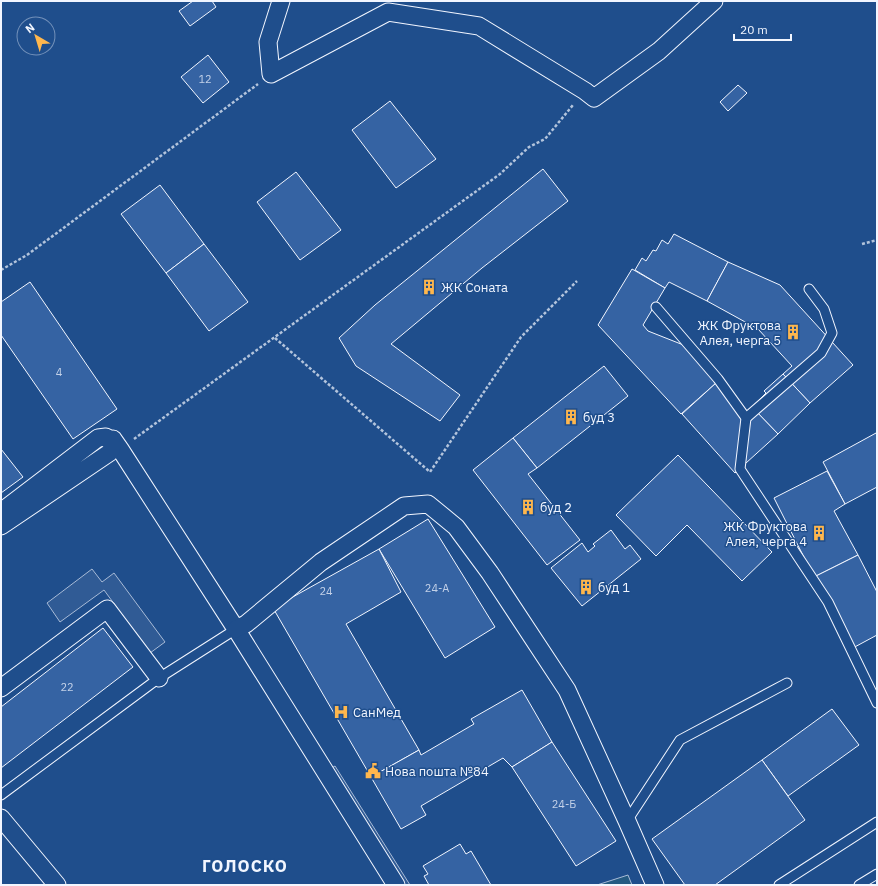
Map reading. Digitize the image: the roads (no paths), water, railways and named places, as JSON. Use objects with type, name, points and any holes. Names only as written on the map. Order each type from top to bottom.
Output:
[{"type":"street","points":[[281,1],[268,42],[271,74],[388,12],[479,26],[594,98],[659,51],[714,1]]},
{"type":"street","points":[[1,512],[98,438],[106,437],[116,445],[236,629],[396,885]]},
{"type":"street","points":[[1,526],[109,453],[113,445],[116,445]]},
{"type":"street","points":[[236,629],[246,624],[320,562],[404,506],[428,504],[456,527],[490,573],[567,690],[655,885]]},
{"type":"street","points":[[1,688],[107,609],[159,678]]},
{"type":"street","points":[[1,818],[57,885]]},
{"type":"lane","points":[[809,289],[824,310],[832,333],[821,353],[746,418],[740,469],[828,602],[877,703]]},
{"type":"lane","points":[[656,307],[718,379],[746,418]]},
{"type":"lane","points":[[1,795],[159,678],[236,629]]},
{"type":"lane","points":[[627,821],[680,740],[788,683]]},
{"type":"lane","points":[[779,885],[877,822]]},
{"type":"lane","points":[[859,885],[877,874]]},
{"type":"place","name":"ЖК Соната","points":[[429,287]]},
{"type":"place","name":"ЖК Фруктова Алея, черга 5","points":[[793,332]]},
{"type":"place","name":"буд 3","points":[[571,417]]},
{"type":"place","name":"буд 2","points":[[528,507]]},
{"type":"place","name":"ЖК Фруктова Алея, черга 4","points":[[819,533]]},
{"type":"place","name":"буд 1","points":[[586,587]]},
{"type":"place","name":"СанМед","points":[[341,712]]},
{"type":"place","name":"Нова пошта №84","points":[[373,771]]},
{"type":"district","name":"ГОЛОСКО","points":[[245,866]]}]
